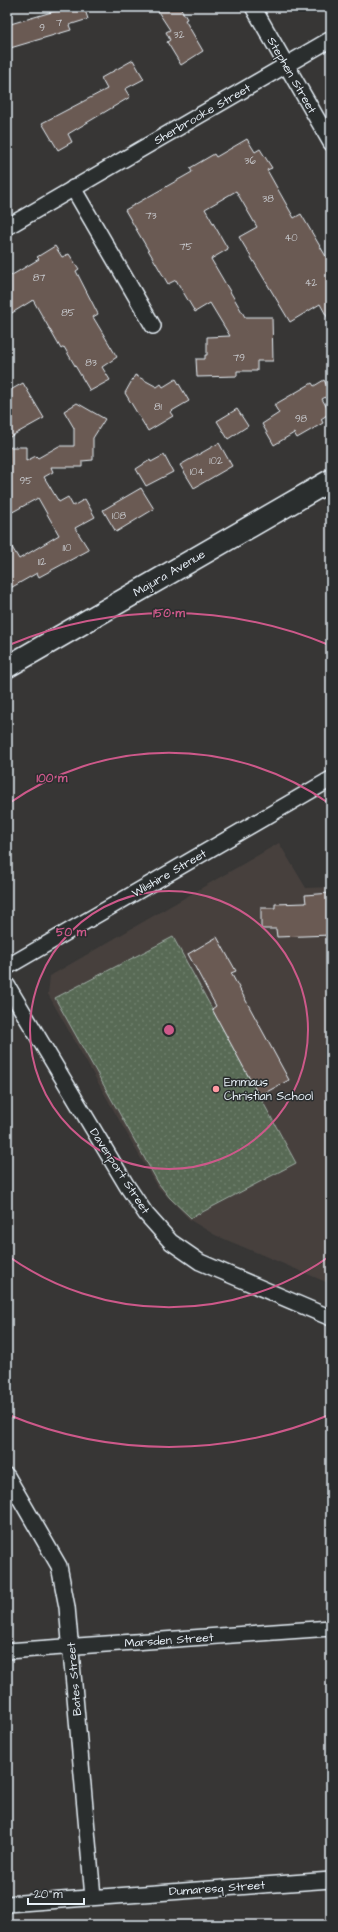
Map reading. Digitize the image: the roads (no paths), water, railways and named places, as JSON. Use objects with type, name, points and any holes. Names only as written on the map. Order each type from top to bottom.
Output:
[{"type":"main road","name":"Majura Avenue","points":[[7,667],[331,480]]},
{"type":"street","name":"Stephen Street","points":[[253,7],[331,143]]},
{"type":"street","name":"Sherbrooke Street","points":[[7,227],[331,39]]},
{"type":"street","points":[[73,188],[152,326]]},
{"type":"street","name":"Wilshire Street","points":[[7,967],[331,779]]},
{"type":"street","name":"Davenport Street","points":[[7,985],[127,1186],[146,1214],[171,1242],[200,1262],[331,1318]]},
{"type":"street","name":"Bates Street","points":[[7,1476],[58,1566],[67,1607],[72,1647],[93,1897]]},
{"type":"street","name":"Marsden Street","points":[[7,1651],[331,1628]]},
{"type":"street","name":"Dumaresq Street","points":[[7,1904],[331,1880]]},
{"type":"place","name":"Emmaus Christian School","points":[[216,1089]]}]
